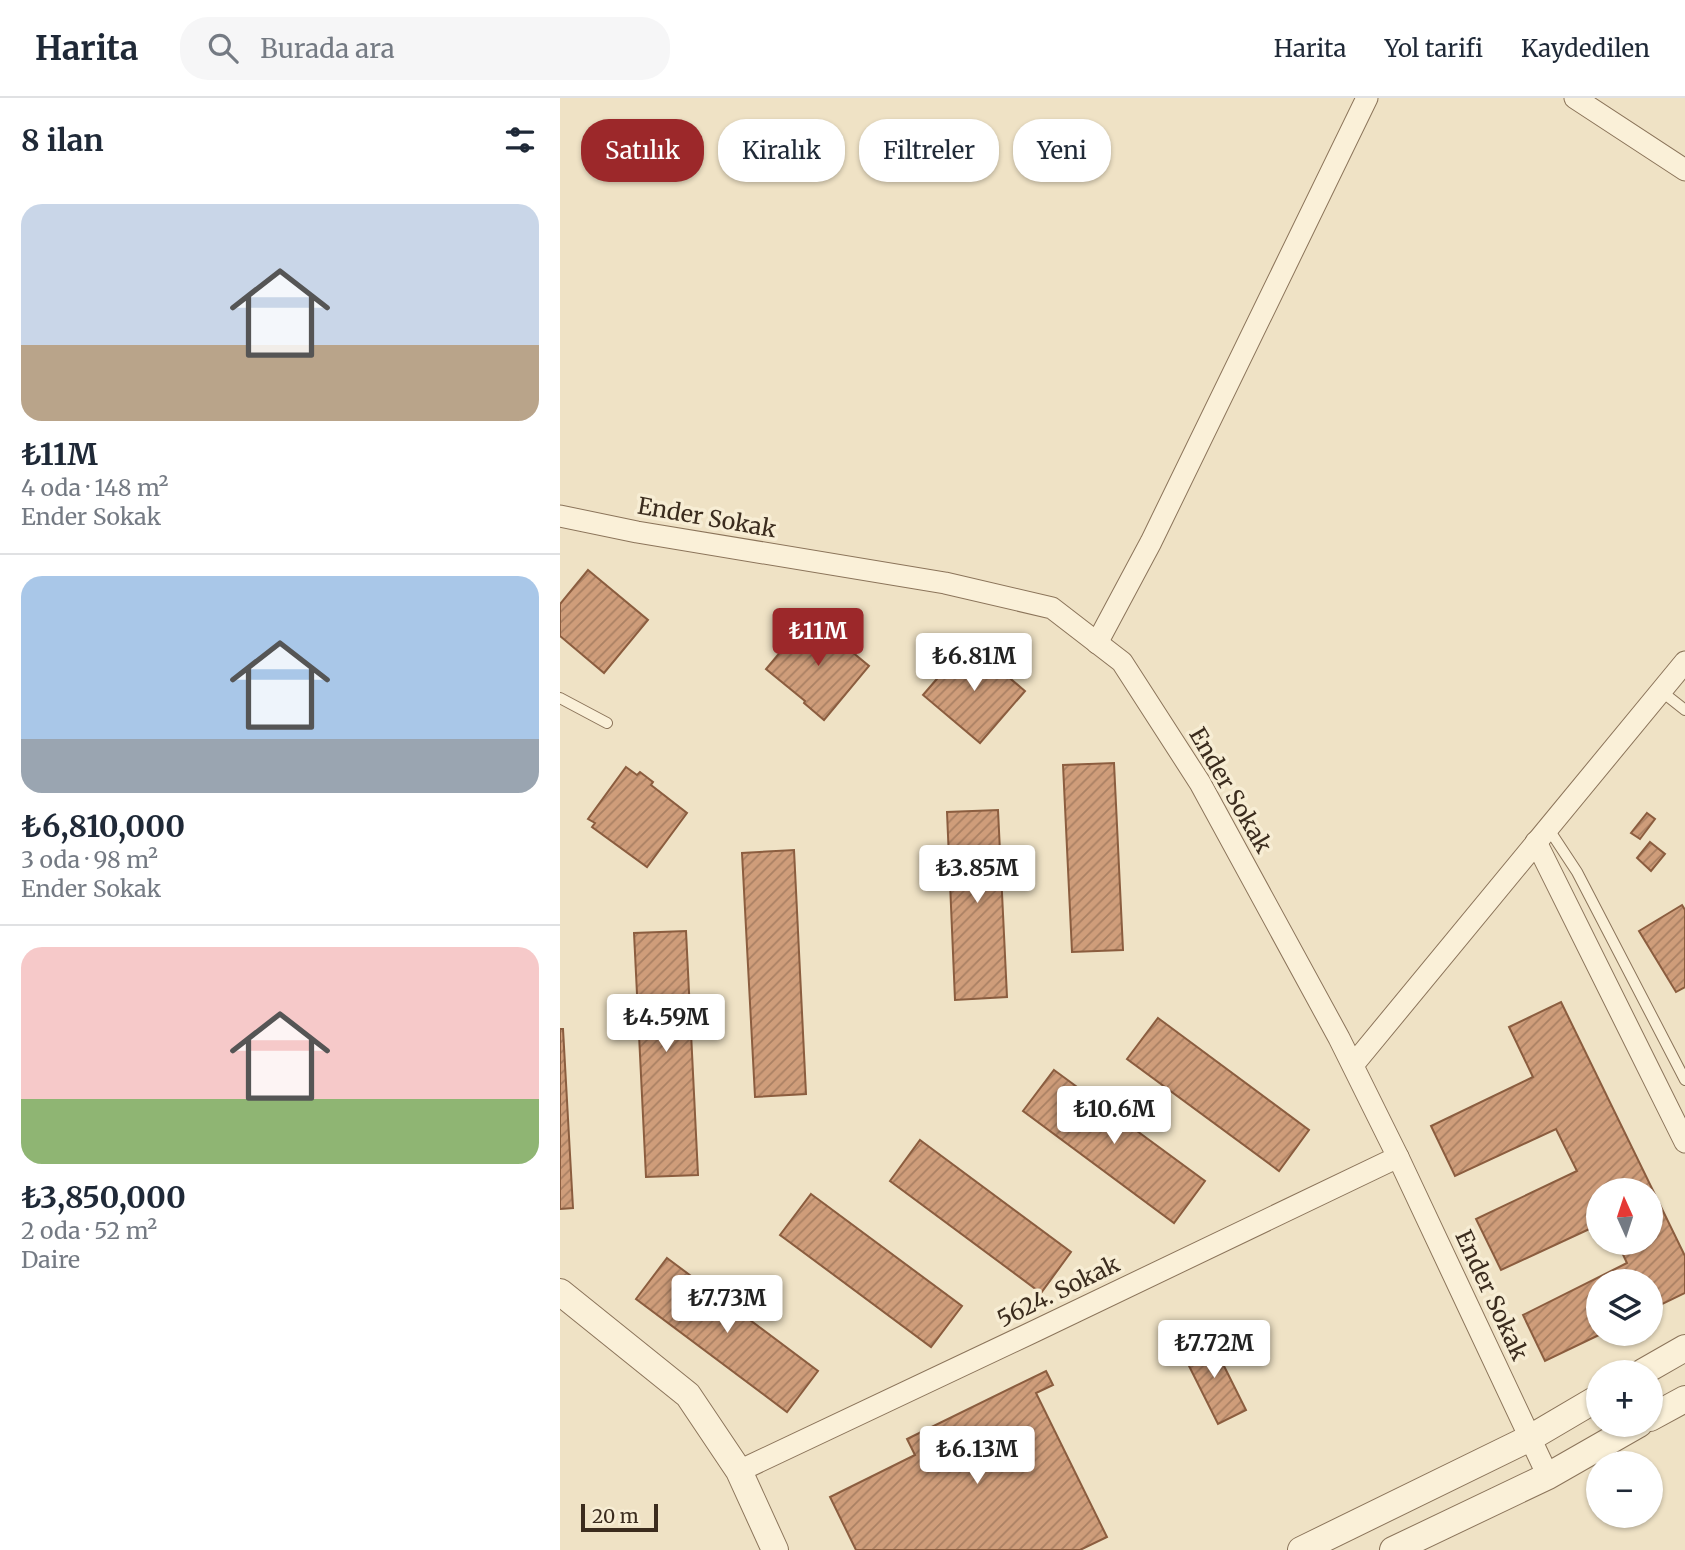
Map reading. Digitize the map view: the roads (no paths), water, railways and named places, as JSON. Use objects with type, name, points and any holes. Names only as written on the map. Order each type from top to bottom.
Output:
[{"type":"street","points":[[1097,642],[1151,541],[1367,98]]},
{"type":"street","points":[[1575,98],[1685,170]]},
{"type":"street","name":"Ender Sokak","points":[[560,516],[637,532],[945,583],[1052,608],[1122,662],[1200,783],[1353,1065],[1548,1476]]},
{"type":"street","points":[[1353,1065],[1685,662]]},
{"type":"street","points":[[1542,835],[1685,1142]]},
{"type":"street","name":"5624. Sokak","points":[[739,1471],[1398,1157]]},
{"type":"street","points":[[560,1292],[688,1395],[739,1471],[775,1550]]},
{"type":"street","points":[[1663,1361],[1685,1348]]},
{"type":"street","points":[[1663,1411],[1685,1399]]},
{"type":"street","points":[[1301,1550],[1530,1438],[1586,1405]]},
{"type":"street","points":[[1392,1550],[1548,1476],[1616,1437]]},
{"type":"lane","points":[[1661,691],[1685,710]]},
{"type":"lane","points":[[560,698],[607,723]]},
{"type":"lane","points":[[1542,835],[1577,872],[1685,1080]]}]
